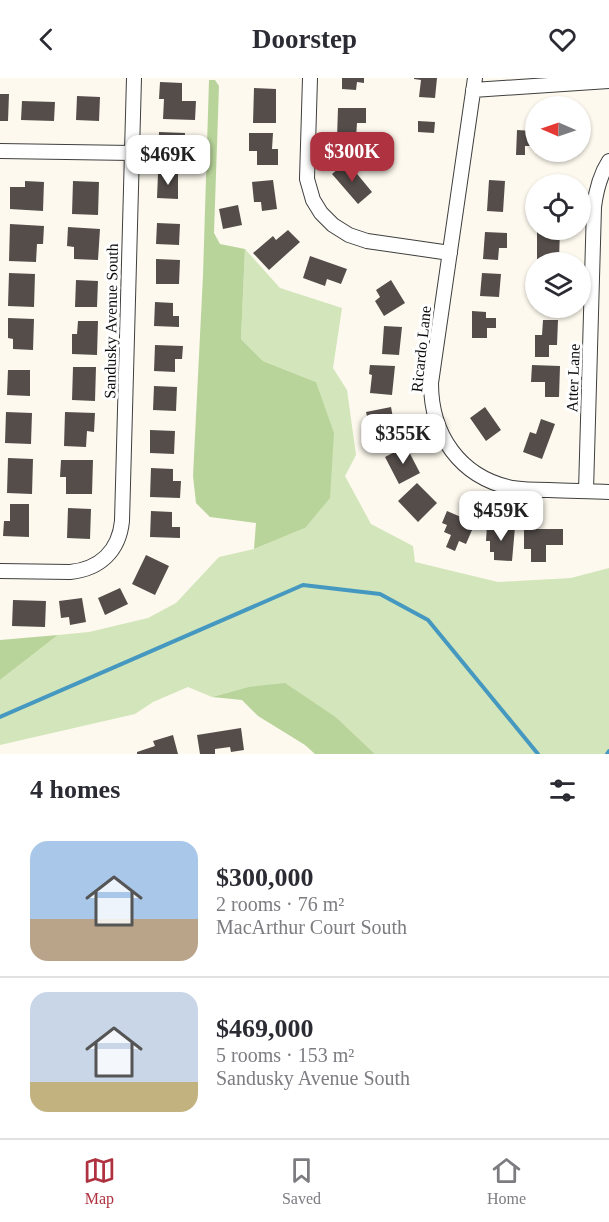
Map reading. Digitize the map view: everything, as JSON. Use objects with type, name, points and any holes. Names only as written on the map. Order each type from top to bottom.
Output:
[{"type":"street","name":"Sandusky Avenue South","points":[[0,571],[82,571],[104,560],[120,537],[134,78]]},
{"type":"street","points":[[310,78],[307,179],[313,200],[321,213],[349,236],[367,241],[450,253]]},
{"type":"street","points":[[474,84],[609,81]]},
{"type":"street","name":"Ricardo Lane","points":[[474,84],[431,383],[437,424],[445,442],[462,462],[478,475],[497,484],[522,489],[609,492]]},
{"type":"street","points":[[0,151],[132,153]]},
{"type":"street","name":"Atter Lane","points":[[586,491],[594,207],[601,177],[609,161]]},
{"type":"green space","points":[[209,80],[215,80],[219,86],[214,233],[220,244],[245,249],[241,339],[263,361],[316,382],[334,433],[330,498],[305,528],[254,549],[256,523],[210,517],[196,503],[193,476],[203,275]]},
{"type":"green space","points":[[245,249],[280,288],[342,308],[333,368],[347,390],[356,455],[345,476],[371,524],[413,546],[415,562],[498,582],[571,578],[609,568],[609,754],[375,754],[337,718],[248,687],[212,697],[188,687],[153,702],[135,714],[0,745],[0,680],[58,635],[89,632],[148,618],[176,603],[219,557],[254,549],[305,528],[316,382],[263,361],[241,339]]},
{"type":"green space","points":[[58,635],[0,680],[0,640]]},
{"type":"green space","points":[[285,683],[337,718],[375,754],[315,754],[305,745],[258,716],[242,700],[212,697],[248,687]]},
{"type":"building","points":[[342,78],[364,78],[364,83],[357,82],[356,90],[342,89]]},
{"type":"building","points":[[414,78],[437,78],[435,98],[419,97],[421,80]]},
{"type":"building","points":[[160,82],[182,83],[182,101],[196,101],[195,120],[163,119],[164,99],[159,99]]},
{"type":"building","points":[[254,88],[276,89],[276,123],[253,123]]},
{"type":"building","points":[[0,94],[9,94],[8,121],[0,121]]},
{"type":"building","points":[[77,96],[100,97],[99,121],[76,120]]},
{"type":"building","points":[[22,101],[55,102],[54,121],[21,120]]},
{"type":"building","points":[[338,108],[366,108],[366,123],[357,123],[356,138],[337,138]]},
{"type":"building","points":[[418,121],[435,122],[434,133],[418,132]]},
{"type":"building","points":[[517,130],[525,130],[525,155],[516,155]]},
{"type":"building","points":[[159,132],[185,133],[184,160],[158,159]]},
{"type":"building","points":[[249,133],[273,133],[272,149],[278,149],[278,165],[257,165],[257,151],[249,151]]},
{"type":"building","points":[[345,163],[372,192],[358,204],[332,174]]},
{"type":"building","points":[[158,174],[178,174],[178,199],[157,198]]},
{"type":"building","points":[[273,180],[277,209],[262,211],[261,202],[254,202],[252,182]]},
{"type":"building","points":[[489,180],[505,181],[503,212],[487,211]]},
{"type":"building","points":[[25,181],[44,182],[43,211],[10,209],[10,187],[25,187]]},
{"type":"building","points":[[73,181],[99,182],[98,215],[72,214]]},
{"type":"building","points":[[238,205],[242,225],[223,229],[219,209]]},
{"type":"building","points":[[157,223],[180,224],[179,245],[156,244]]},
{"type":"building","points":[[10,224],[44,226],[43,244],[37,244],[36,262],[9,261]]},
{"type":"building","points":[[68,227],[100,229],[98,260],[74,259],[74,247],[67,246]]},
{"type":"building","points":[[288,230],[300,242],[269,270],[253,253],[273,236],[276,240]]},
{"type":"building","points":[[485,232],[507,233],[507,248],[499,248],[498,260],[483,259]]},
{"type":"building","points":[[537,240],[560,240],[559,252],[537,252]]},
{"type":"building","points":[[310,256],[347,269],[341,284],[327,279],[325,286],[303,278]]},
{"type":"building","points":[[156,259],[180,260],[179,284],[156,284]]},
{"type":"building","points":[[9,273],[35,274],[34,307],[8,306]]},
{"type":"building","points":[[482,273],[501,274],[499,297],[480,296]]},
{"type":"building","points":[[76,280],[98,281],[97,307],[75,307]]},
{"type":"building","points":[[391,280],[405,303],[384,316],[375,301],[380,297],[376,290]]},
{"type":"building","points":[[155,302],[173,303],[173,316],[179,316],[179,327],[154,326]]},
{"type":"building","points":[[472,311],[486,312],[486,318],[496,318],[496,328],[487,328],[487,338],[472,338]]},
{"type":"building","points":[[8,318],[34,319],[33,350],[13,349],[13,339],[8,338]]},
{"type":"building","points":[[543,320],[558,320],[557,345],[549,345],[549,357],[535,357],[535,335],[542,335]]},
{"type":"building","points":[[78,321],[98,321],[97,355],[72,354],[72,334],[77,334]]},
{"type":"building","points":[[384,326],[402,327],[399,355],[382,354]]},
{"type":"building","points":[[155,345],[183,346],[182,359],[175,359],[175,372],[154,371]]},
{"type":"building","points":[[370,365],[395,366],[392,395],[370,393],[372,375],[369,374]]},
{"type":"building","points":[[532,365],[560,366],[559,397],[545,397],[545,382],[531,382]]},
{"type":"building","points":[[73,367],[96,367],[95,401],[72,400]]},
{"type":"building","points":[[8,370],[30,370],[30,396],[7,395]]},
{"type":"building","points":[[154,386],[177,387],[176,411],[153,410]]},
{"type":"building","points":[[391,407],[396,434],[372,439],[366,412]]},
{"type":"building","points":[[485,407],[501,430],[486,441],[470,418]]},
{"type":"building","points":[[6,412],[32,413],[31,444],[5,443]]},
{"type":"building","points":[[65,412],[95,413],[94,432],[87,431],[86,447],[64,446]]},
{"type":"building","points":[[541,419],[555,424],[542,459],[523,452],[530,432],[536,434]]},
{"type":"building","points":[[150,430],[175,431],[174,454],[150,453]]},
{"type":"building","points":[[406,446],[420,473],[399,484],[385,457]]},
{"type":"building","points":[[8,458],[33,459],[32,494],[7,493]]},
{"type":"building","points":[[61,460],[93,460],[92,494],[66,494],[66,477],[60,477]]},
{"type":"building","points":[[151,468],[173,469],[173,481],[181,481],[180,498],[150,497]]},
{"type":"building","points":[[417,483],[437,503],[418,522],[398,501]]},
{"type":"building","points":[[10,504],[29,504],[29,537],[3,536],[4,521],[10,521]]},
{"type":"building","points":[[68,508],[91,509],[90,539],[67,538]]},
{"type":"building","points":[[151,511],[172,512],[172,527],[180,527],[180,538],[150,537]]},
{"type":"building","points":[[447,511],[475,523],[466,544],[459,541],[455,551],[446,547],[451,535],[444,532],[447,525],[442,523]]},
{"type":"building","points":[[487,525],[515,527],[512,561],[494,560],[494,552],[490,552],[490,541],[486,541]]},
{"type":"building","points":[[524,529],[563,529],[563,545],[546,545],[546,562],[531,562],[531,549],[524,549]]},
{"type":"building","points":[[146,555],[169,566],[155,595],[132,584]]},
{"type":"building","points":[[120,588],[128,604],[105,615],[98,598]]},
{"type":"building","points":[[82,598],[86,622],[70,625],[69,617],[61,618],[59,601]]},
{"type":"building","points":[[13,600],[46,601],[45,627],[12,626]]},
{"type":"building","points":[[241,728],[244,750],[231,752],[230,747],[215,749],[215,754],[200,754],[197,735]]},
{"type":"building","points":[[173,735],[178,754],[137,754],[137,752],[155,746],[153,741]]},
{"type":"waterway","points":[[0,717],[303,585],[380,594],[428,620],[538,754]]}]
